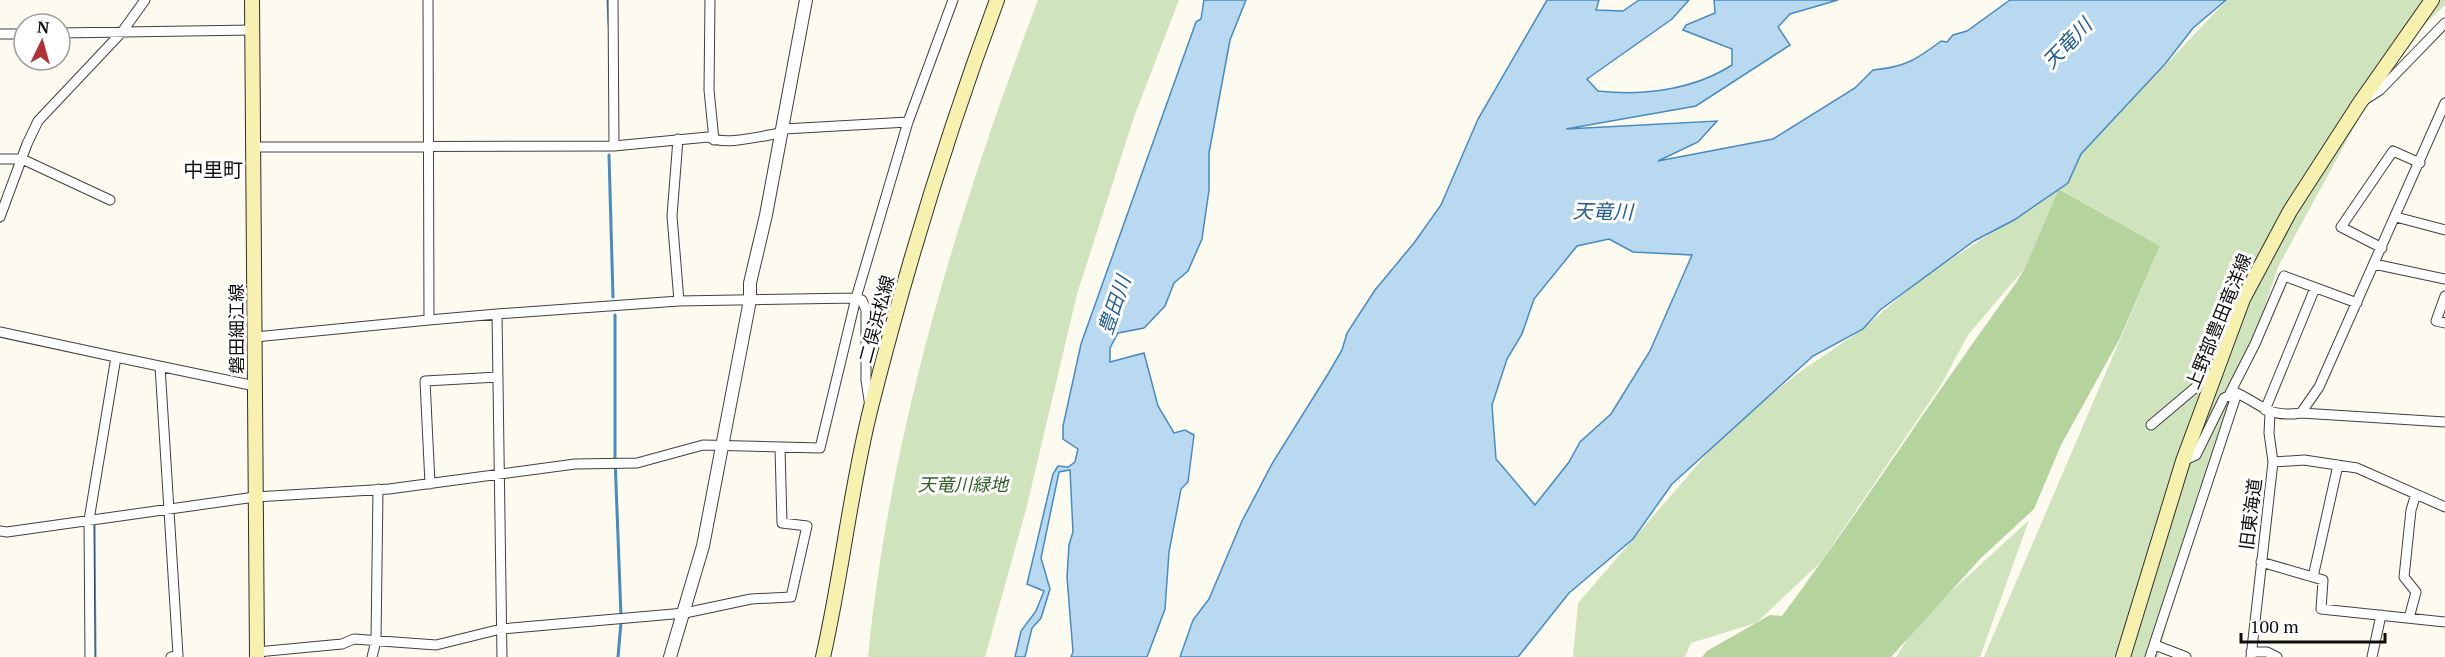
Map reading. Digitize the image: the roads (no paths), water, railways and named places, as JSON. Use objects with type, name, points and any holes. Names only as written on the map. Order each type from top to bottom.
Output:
[{"type":"main road","name":"磐田細江線","points":[[252,0],[257,655]]},
{"type":"main road","name":"二俣浜松線","points":[[823,657],[842,544],[871,409],[939,163],[998,0]]},
{"type":"main road","name":"上野部豊田竜洋線","points":[[2123,657],[2183,461],[2243,299],[2266,251],[2359,104],[2432,0]]},
{"type":"street","points":[[0,216],[38,121],[122,32],[145,0]]},
{"type":"street","points":[[428,0],[429,320]]},
{"type":"street","points":[[613,0],[614,146]]},
{"type":"street","points":[[710,0],[709,90],[714,140]]},
{"type":"street","points":[[670,657],[685,613],[703,546],[750,300],[750,283],[766,215],[806,0]]},
{"type":"street","points":[[0,531],[7,532],[255,497],[378,489],[574,464],[637,463],[703,445],[820,448],[855,298],[908,122],[953,0]]},
{"type":"street","points":[[2359,104],[2379,90],[2445,23]]},
{"type":"street","points":[[72,33],[252,30]]},
{"type":"street","points":[[2301,412],[2319,387],[2445,103]]},
{"type":"street","points":[[253,147],[614,146],[708,137],[714,140],[781,133],[784,129],[908,122]]},
{"type":"street","points":[[678,139],[672,216],[679,301]]},
{"type":"street","points":[[2382,248],[2341,227],[2393,151],[2420,163]]},
{"type":"street","points":[[0,159],[22,159],[110,200]]},
{"type":"street","points":[[2396,217],[2445,230]]},
{"type":"street","points":[[2374,264],[2445,279]]},
{"type":"street","points":[[2150,657],[2234,393],[2284,276],[2357,303]]},
{"type":"street","points":[[2267,411],[2315,288]]},
{"type":"street","points":[[2445,296],[2436,321],[2445,324]]},
{"type":"street","points":[[255,337],[497,314],[679,301],[855,298],[862,300],[866,310],[866,380],[871,409]]},
{"type":"street","points":[[497,314],[502,657]]},
{"type":"street","points":[[0,332],[255,386]]},
{"type":"street","points":[[90,657],[89,520],[116,357]]},
{"type":"street","points":[[160,366],[178,656],[171,657]]},
{"type":"street","points":[[2151,425],[2215,371]]},
{"type":"street","points":[[430,483],[425,381],[498,377]]},
{"type":"street","points":[[2234,393],[2267,411],[2285,416],[2301,412],[2445,422]]},
{"type":"street","points":[[2183,461],[2196,454],[2224,398],[2234,393]]},
{"type":"street","name":"旧東海道","points":[[2251,655],[2273,462],[2267,411]]},
{"type":"street","points":[[257,655],[331,645],[354,639],[436,645],[501,629],[685,613],[751,599],[791,597],[807,526],[782,523],[780,448]]},
{"type":"street","points":[[2273,462],[2304,460],[2357,468],[2445,507]]},
{"type":"street","points":[[2313,578],[2338,465]]},
{"type":"street","points":[[372,657],[376,641],[378,489]]},
{"type":"street","points":[[2409,618],[2416,592],[2404,577],[2411,510],[2416,494]]},
{"type":"street","points":[[2261,562],[2323,580],[2321,609],[2445,622]]},
{"type":"street","points":[[2372,657],[2381,615]]},
{"type":"street","points":[[2155,645],[2186,657]]},
{"type":"street","points":[[2251,655],[2267,652],[2277,657]]},
{"type":"water","name":"豊田川","points":[[1204,0],[1246,0],[1230,40],[1209,153],[1209,190],[1202,239],[1188,271],[1174,283],[1165,306],[1144,328],[1118,333],[1110,348],[1110,362],[1144,353],[1158,406],[1174,433],[1185,430],[1194,435],[1188,482],[1181,489],[1169,552],[1165,609],[1147,657],[1071,657],[1073,652],[1067,577],[1069,545],[1073,532],[1070,470],[1059,472],[1041,558],[1050,589],[1041,618],[1032,628],[1025,657],[1015,657],[1021,631],[1036,611],[1044,591],[1027,584],[1053,474],[1058,466],[1068,467],[1075,462],[1078,449],[1063,439],[1063,426],[1081,344],[1196,22],[1201,19]]},
{"type":"water","name":"天竜川","points":[[1547,0],[1599,0],[1596,10],[1623,11],[1639,0],[1689,0],[1672,19],[1587,79],[1598,91],[1632,93],[1684,86],[1717,74],[1732,65],[1732,49],[1683,30],[1686,25],[1715,13],[1714,0],[1838,0],[1790,14],[1778,27],[1790,45],[1696,106],[1566,129],[1717,121],[1698,142],[1658,161],[1773,139],[1855,88],[1873,70],[1894,67],[1910,61],[1941,41],[1947,42],[1953,35],[1967,31],[2010,0],[2226,0],[2193,28],[2165,64],[2081,154],[2068,183],[2014,220],[1974,241],[1880,310],[1863,329],[1813,356],[1672,484],[1633,539],[1569,593],[1518,657],[1180,657],[1193,620],[1209,599],[1242,521],[1273,462],[1328,374],[1342,350],[1347,333],[1375,290],[1414,243],[1441,205],[1478,119]],"holes":[[[1609,239],[1633,252],[1692,255],[1650,351],[1611,414],[1580,442],[1569,462],[1535,505],[1496,459],[1492,405],[1507,359],[1522,334],[1534,299],[1577,246]]]},
{"type":"waterway","points":[[608,0],[609,24]]},
{"type":"waterway","points":[[609,155],[613,297]]},
{"type":"waterway","points":[[615,315],[615,458],[621,616]]},
{"type":"waterway","points":[[94,524],[95,657]]},
{"type":"waterway","points":[[618,657],[621,622]]},
{"type":"district","name":"中里町","points":[[213,169]]},
{"type":"park label","name":"天竜川緑地","points":[[963,484]]}]
